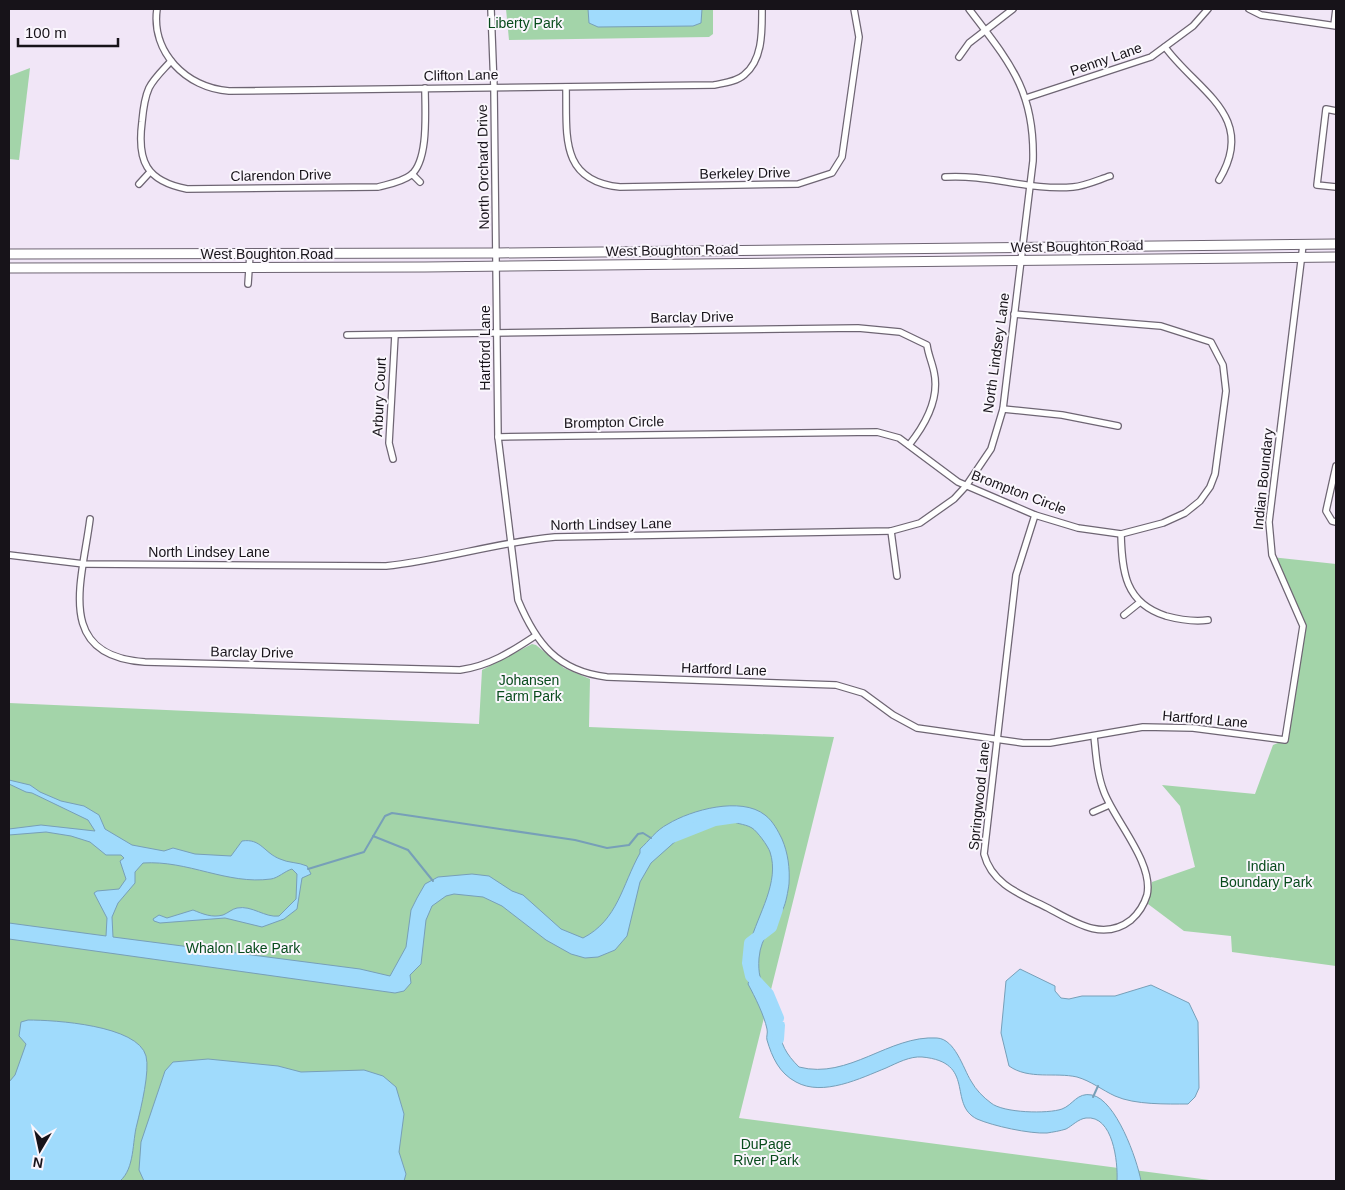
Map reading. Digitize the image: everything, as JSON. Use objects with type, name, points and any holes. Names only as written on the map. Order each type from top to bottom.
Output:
[{"type":"main road","name":"West Boughton Road","points":[[9,254],[497,253],[1336,244]]},
{"type":"main road","name":"West Boughton Road","points":[[9,268],[249,269],[1336,257]]},
{"type":"street","name":"Clifton Lane","points":[[157,9],[156,23],[160,44],[171,61],[182,73],[198,84],[220,90],[714,85],[735,80],[744,75],[756,58],[762,37],[762,9]]},
{"type":"street","name":"North Orchard Drive","points":[[491,9],[497,266]]},
{"type":"street","name":"Berkeley Drive","points":[[566,87],[568,146],[571,159],[580,173],[602,184],[620,187],[786,185],[816,180],[832,173],[842,157],[859,37],[854,9]]},
{"type":"street","points":[[969,9],[1007,59],[1026,98],[1032,121],[1034,141],[1022,248]]},
{"type":"street","points":[[958,56],[985,30],[1013,9]]},
{"type":"street","name":"Penny Lane","points":[[1026,98],[1140,62],[1165,47],[1193,26],[1208,9]]},
{"type":"street","points":[[1249,9],[1261,15],[1335,26],[1336,9]]},
{"type":"street","points":[[1165,47],[1179,66],[1215,98],[1228,120],[1232,146],[1229,161],[1219,180]]},
{"type":"street","points":[[138,184],[151,173],[145,165],[140,146],[144,104],[150,86],[171,61]]},
{"type":"street","points":[[420,182],[412,174],[420,161],[425,133],[425,88]]},
{"type":"street","points":[[1336,111],[1326,109],[1317,185],[1336,187]]},
{"type":"street","name":"Clarendon Drive","points":[[151,173],[167,183],[186,189],[378,187],[402,180],[412,174]]},
{"type":"street","points":[[945,178],[970,177],[1030,185],[1074,187],[1110,176]]},
{"type":"street","name":"Indian Boundary","points":[[1285,740],[1303,626],[1272,555],[1269,522],[1303,257],[1303,244]]},
{"type":"street","name":"North Lindsey Lane","points":[[9,555],[84,564],[386,566],[415,563],[513,542],[568,536],[891,531],[920,523],[941,510],[966,486],[991,449],[1003,409],[1022,248]]},
{"type":"street","points":[[248,284],[250,254]]},
{"type":"street","name":"Hartford Lane","points":[[497,266],[498,437],[513,542],[518,600],[535,636],[558,659],[570,667],[595,675],[836,685],[863,693],[892,715],[917,728],[1037,744],[1144,728],[1183,728],[1285,740]]},
{"type":"street","name":"Brompton Circle","points":[[498,437],[863,431],[889,434],[909,445],[941,471],[966,486],[1035,515],[1078,528],[1121,534],[1163,523],[1185,513],[1200,502],[1210,488],[1215,474],[1226,391],[1223,365],[1211,342],[1160,326],[1014,314]]},
{"type":"street","name":"Barclay Drive","points":[[346,335],[858,328],[900,332],[927,345],[935,380],[927,420],[909,445]]},
{"type":"street","name":"Arbury Court","points":[[394,459],[389,443],[395,335]]},
{"type":"street","points":[[1003,409],[1062,415],[1118,426]]},
{"type":"street","points":[[1336,466],[1326,511],[1332,521],[1336,522]]},
{"type":"street","name":"Springwood Lane","points":[[1035,515],[1016,575],[984,854],[990,871],[1002,883],[1083,926],[1101,930],[1119,927],[1134,918],[1144,904],[1148,888],[1143,864],[1110,805],[1099,776],[1094,736]]},
{"type":"street","name":"Barclay Drive","points":[[90,518],[79,610],[85,631],[92,642],[105,653],[129,661],[460,670],[484,665],[500,658],[535,636]]},
{"type":"street","points":[[891,531],[897,576]]},
{"type":"street","points":[[1121,534],[1123,571],[1139,602],[1158,613],[1173,618],[1194,622],[1208,620]]},
{"type":"street","points":[[1124,615],[1139,602]]},
{"type":"street","points":[[1093,812],[1110,805]]},
{"type":"green space","name":"Liberty Park","points":[[506,9],[713,9],[713,34],[709,37],[509,40]]},
{"type":"green space","points":[[30,68],[19,160],[9,159],[9,76]]},
{"type":"green space","name":"Indian Boundary Park","points":[[1271,557],[1336,564],[1336,966],[1232,952],[1231,936],[1184,931],[1148,904],[1152,882],[1195,867],[1180,806],[1162,785],[1255,794],[1273,745],[1285,740],[1300,627]]},
{"type":"green space","name":"Whalon Lake Park","points":[[532,644],[536,645],[564,668],[590,679],[589,727],[834,737],[739,1118],[1217,1181],[9,1181],[9,703],[479,724],[482,670]]},
{"type":"water","points":[[588,9],[702,9],[701,23],[693,26],[598,27],[589,23]]},
{"type":"water","points":[[9,780],[30,785],[40,792],[61,801],[84,806],[99,815],[105,829],[132,845],[164,851],[173,848],[195,854],[231,856],[242,841],[248,841],[258,844],[280,859],[307,866],[311,874],[302,878],[297,909],[284,919],[262,927],[225,918],[160,923],[153,919],[159,915],[167,918],[193,910],[215,916],[223,915],[235,909],[248,908],[269,915],[279,916],[296,899],[297,874],[292,869],[271,879],[239,879],[176,865],[143,863],[135,872],[135,883],[118,903],[112,917],[113,937],[360,969],[390,976],[406,947],[411,910],[425,884],[438,877],[472,874],[489,876],[512,891],[523,895],[561,929],[583,938],[604,922],[612,912],[640,853],[640,849],[664,826],[689,814],[716,807],[743,806],[755,809],[765,815],[775,826],[784,844],[788,861],[789,884],[786,900],[783,909],[762,943],[759,968],[761,981],[778,1018],[775,1021],[779,1025],[782,1043],[787,1053],[799,1067],[835,1068],[902,1043],[919,1039],[937,1038],[943,1040],[954,1049],[977,1090],[988,1101],[1005,1109],[1047,1112],[1062,1109],[1083,1095],[1092,1095],[1101,1099],[1109,1107],[1124,1132],[1135,1159],[1141,1181],[1117,1181],[1115,1152],[1112,1141],[1102,1124],[1095,1119],[1086,1118],[1066,1129],[1047,1133],[1012,1129],[977,1119],[968,1112],[963,1104],[956,1075],[950,1067],[939,1060],[922,1057],[904,1060],[854,1081],[830,1087],[818,1088],[807,1086],[796,1082],[785,1074],[771,1052],[764,1018],[748,984],[750,975],[750,943],[767,898],[772,875],[770,852],[754,830],[749,826],[730,820],[728,817],[687,831],[651,863],[640,882],[627,936],[615,950],[598,957],[585,958],[571,954],[546,940],[502,906],[483,897],[454,894],[446,896],[432,906],[426,920],[421,964],[410,975],[411,983],[404,991],[395,993],[9,939],[9,923],[106,936],[107,918],[94,893],[97,891],[119,889],[126,879],[120,861],[124,858],[121,855],[106,855],[90,842],[71,836],[46,832],[9,835],[9,829],[41,825],[95,831],[88,820],[9,784]]},
{"type":"water","points":[[1020,969],[1055,986],[1055,991],[1061,998],[1115,996],[1151,985],[1189,1003],[1198,1022],[1199,1088],[1195,1097],[1188,1104],[1132,1101],[1115,1096],[1077,1077],[1025,1073],[1009,1066],[1001,1033],[1006,981]]},
{"type":"water","points":[[28,1020],[75,1023],[112,1031],[128,1037],[140,1046],[146,1056],[146,1080],[135,1131],[131,1162],[125,1176],[120,1181],[9,1181],[9,1082],[15,1075],[26,1044],[19,1036],[21,1022]]},
{"type":"water","points":[[208,1059],[278,1066],[301,1072],[364,1070],[383,1076],[396,1087],[404,1114],[399,1152],[406,1174],[404,1181],[144,1181],[139,1170],[141,1142],[165,1071],[173,1062]]},
{"type":"waterway","points":[[308,869],[364,852],[385,816],[392,813],[575,840],[607,848],[629,845],[638,834],[643,833],[651,838]]},
{"type":"waterway","points":[[672,837],[715,820],[743,816]]},
{"type":"waterway","points":[[373,836],[408,850],[433,881]]},
{"type":"waterway","points":[[777,909],[771,927],[750,943],[748,963],[751,976],[768,994],[778,1018],[774,1021],[779,1025],[778,1039]]},
{"type":"waterway","points":[[1093,1097],[1098,1086]]},
{"type":"park label","name":"Johansen Farm Park","points":[[529,688]]},
{"type":"park label","name":"DuPage River Park","points":[[766,1152]]}]
